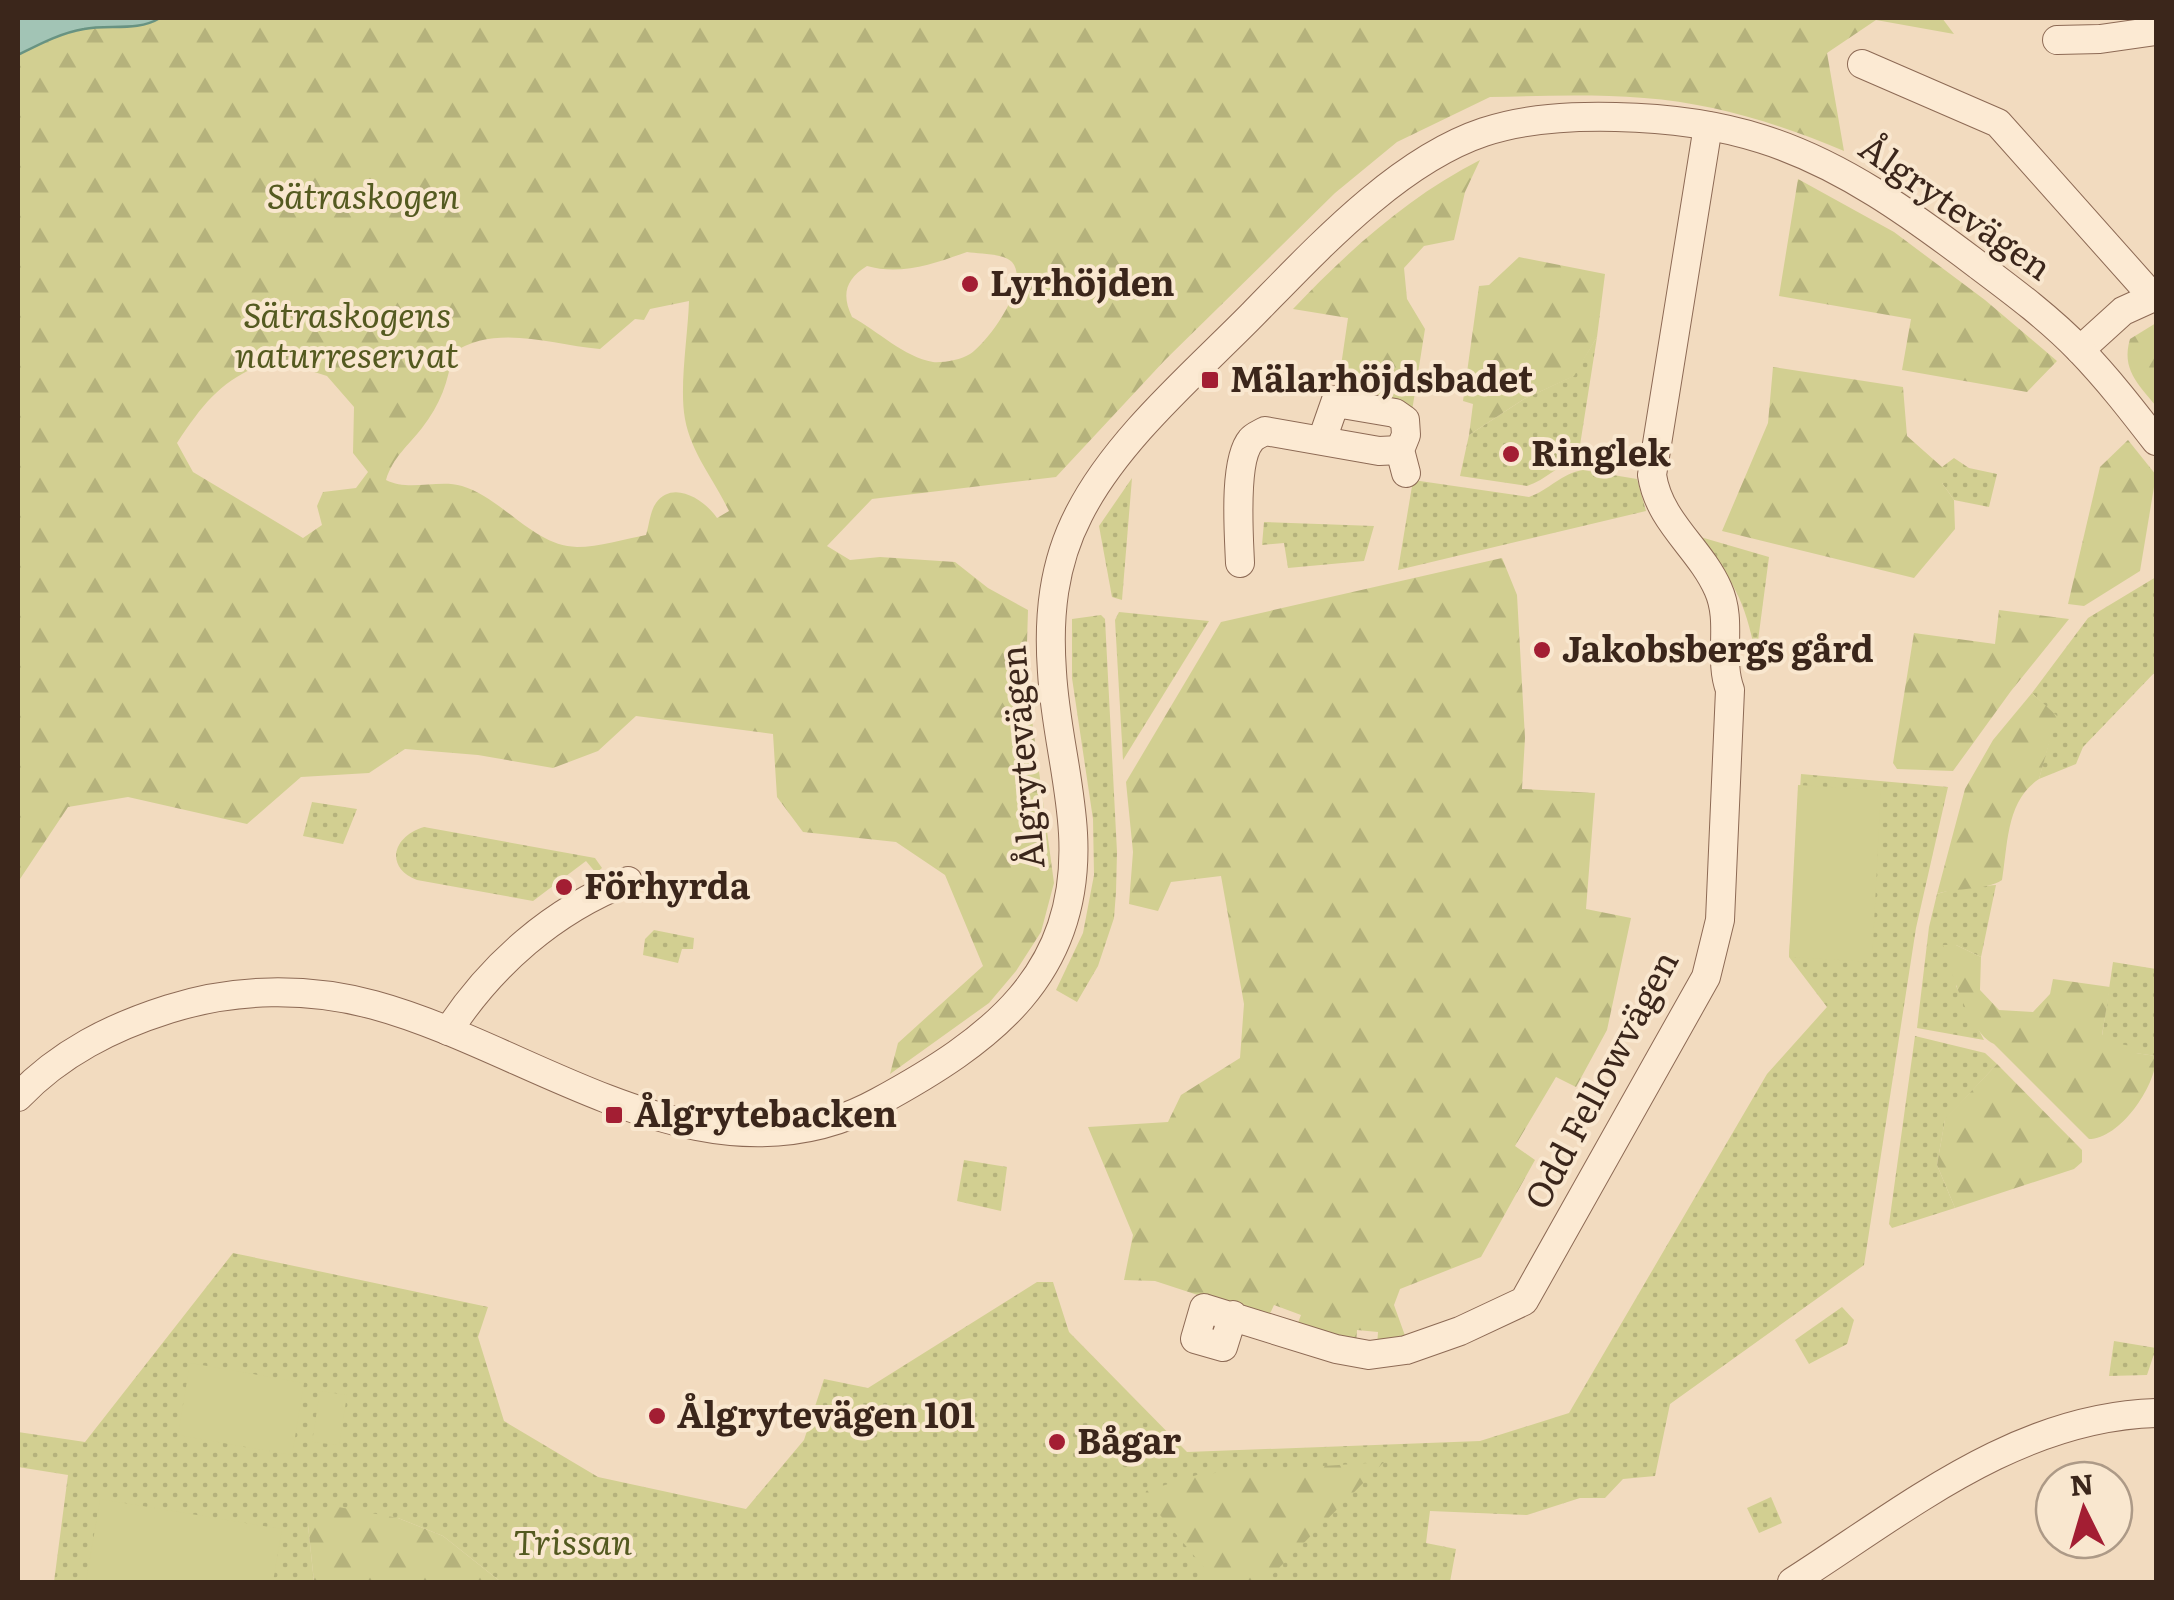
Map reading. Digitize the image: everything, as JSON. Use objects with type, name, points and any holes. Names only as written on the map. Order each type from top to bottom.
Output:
[{"type":"street","points":[[2056,40],[2100,40],[2156,31]]},
{"type":"street","points":[[1862,64],[1998,123],[2155,296],[2123,311],[2080,350]]},
{"type":"street","name":"Ålgrytevägen","points":[[18,1096],[55,1063],[112,1030],[192,1001],[281,991],[372,1004],[448,1031],[656,1118],[724,1133],[778,1132],[821,1125],[852,1114],[949,1062],[988,1034],[1034,982],[1059,934],[1069,903],[1072,821],[1054,702],[1050,619],[1062,555],[1080,512],[1104,473],[1136,434],[1367,204],[1425,161],[1485,131],[1577,116],[1642,117],[1763,139],[1808,158],[1879,195],[1946,240],[2041,313],[2080,350],[2156,441]]},
{"type":"street","name":"Odd Fellowvägen","points":[[1232,1316],[1336,1349],[1369,1355],[1406,1350],[1460,1331],[1524,1301],[1706,977],[1720,920],[1722,885],[1730,690],[1725,675],[1726,612],[1718,587],[1665,514],[1652,475],[1708,126]]},
{"type":"street","points":[[1240,562],[1237,503],[1252,437],[1265,431],[1322,440],[1378,451],[1403,461],[1405,420],[1336,400],[1322,440]]},
{"type":"street","points":[[448,1031],[470,997],[517,948],[599,892],[628,881]]},
{"type":"street","points":[[1792,1582],[1967,1469],[2000,1452],[2068,1427],[2156,1412]]},
{"type":"green space","name":"Sätraskogen","points":[[160,18],[1942,18],[1954,34],[1876,20],[1827,53],[1844,151],[1746,116],[1670,101],[1606,96],[1490,97],[1397,142],[1335,193],[1165,360],[1056,477],[872,499],[827,546],[850,560],[880,557],[955,562],[988,588],[1028,610],[1026,675],[1054,883],[1041,932],[989,1003],[890,1074],[898,1043],[983,966],[945,875],[896,842],[803,832],[777,797],[773,734],[636,716],[598,751],[553,768],[478,755],[405,749],[369,773],[301,777],[247,824],[128,797],[68,807],[18,882],[18,55],[75,31]],"holes":[[[967,252],[1003,257],[1012,262],[1016,272],[1016,284],[1005,312],[970,354],[946,361],[922,359],[852,317],[846,294],[854,276],[867,266],[905,269]],[[689,301],[683,377],[685,419],[698,455],[729,511],[717,518],[697,499],[671,493],[654,506],[646,535],[577,547],[546,539],[492,501],[462,486],[404,485],[386,480],[397,458],[439,402],[452,353],[469,344],[506,337],[600,349],[635,319],[644,320],[650,309]],[[273,359],[327,376],[354,407],[353,453],[368,472],[356,488],[323,492],[317,506],[322,525],[303,538],[193,472],[177,443],[217,392]]]},
{"type":"green space","points":[[1480,160],[1465,192],[1454,240],[1424,246],[1404,268],[1407,299],[1425,329],[1412,411],[1336,400],[1348,318],[1293,309],[1380,226],[1429,190]]},
{"type":"green space","points":[[1798,179],[1894,232],[1985,300],[2057,361],[2027,392],[1902,370],[1911,319],[1779,296]]},
{"type":"green space","points":[[1519,257],[1605,274],[1597,337],[1574,376],[1524,399],[1469,435],[1473,404],[1463,401],[1479,286],[1489,285]]},
{"type":"green space","points":[[2156,323],[2156,406],[2133,376],[2128,350],[2130,339]]},
{"type":"green space","points":[[1597,337],[1578,458],[1527,486],[1460,476],[1469,435],[1524,399],[1573,376]]},
{"type":"green space","points":[[1773,367],[1903,387],[1907,436],[1942,467],[1942,483],[1954,500],[1955,529],[1914,578],[1722,531],[1768,423]]},
{"type":"green space","points":[[2128,440],[2156,475],[2140,571],[2084,606],[2068,604],[2100,467]]},
{"type":"green space","points":[[1954,458],[1969,468],[1997,474],[1989,507],[1954,500],[1942,483],[1942,467]]},
{"type":"green space","points":[[1583,470],[1637,479],[1646,511],[1398,570],[1413,480],[1529,497]]},
{"type":"green space","points":[[1132,478],[1122,600],[1112,597],[1099,526]]},
{"type":"green space","points":[[1264,522],[1374,526],[1364,561],[1288,568],[1284,543],[1262,545]]},
{"type":"green space","points":[[1697,536],[1769,557],[1756,656],[1736,591]]},
{"type":"green space","points":[[1502,558],[1517,595],[1525,738],[1522,789],[1595,793],[1586,909],[1631,918],[1607,1030],[1576,1087],[1556,1077],[1515,1146],[1535,1160],[1481,1257],[1400,1289],[1394,1305],[1408,1344],[1377,1347],[1378,1332],[1357,1330],[1356,1345],[1296,1328],[1301,1315],[1274,1305],[1268,1318],[1155,1281],[1124,1280],[1133,1235],[1088,1127],[1168,1122],[1181,1095],[1240,1058],[1244,1004],[1221,876],[1171,882],[1158,911],[1129,904],[1133,852],[1126,782],[1221,622]]},
{"type":"green space","points":[[2156,577],[2156,671],[2083,747],[2076,764],[2039,779],[2056,716],[2032,693],[2088,618]]},
{"type":"green space","points":[[1999,610],[2069,619],[1953,771],[1897,769],[1893,763],[1914,633],[1995,644]]},
{"type":"green space","points":[[1119,612],[1209,621],[1123,760],[1115,620]]},
{"type":"green space","points":[[1101,615],[1105,619],[1116,892],[1114,918],[1098,966],[1077,1002],[1056,990],[1083,933],[1094,875],[1093,819],[1072,678],[1072,619]]},
{"type":"green space","points":[[2032,693],[2057,716],[2039,779],[2028,788],[2014,811],[2002,880],[1937,894],[1965,789],[1993,740]]},
{"type":"green space","name":"Trissan","points":[[1801,774],[1948,787],[1916,928],[1864,1265],[1670,1404],[1655,1476],[1623,1479],[1605,1498],[1580,1498],[1527,1515],[1430,1511],[1426,1543],[1456,1549],[1450,1582],[501,1582],[443,1536],[398,1518],[308,1525],[314,1582],[54,1582],[68,1475],[18,1467],[18,1432],[85,1442],[233,1253],[488,1307],[478,1337],[504,1421],[598,1477],[746,1509],[804,1440],[824,1379],[868,1388],[1037,1282],[1053,1282],[1069,1332],[1187,1452],[1480,1441],[1569,1413],[1767,1074],[1827,1007],[1789,957]]},
{"type":"green space","points":[[1798,785],[1881,790],[1872,962],[1789,957]]},
{"type":"green space","points":[[312,802],[357,809],[343,844],[303,836]]},
{"type":"green space","points":[[424,827],[595,858],[602,868],[596,873],[586,861],[533,901],[417,880],[400,867],[396,852],[405,837]]},
{"type":"green space","points":[[1996,885],[1981,957],[1956,945],[1956,986],[1984,1040],[1917,1028],[1929,927],[1937,894]]},
{"type":"green space","points":[[654,930],[694,938],[693,949],[682,949],[678,963],[643,955],[645,939]]},
{"type":"green space","points":[[1943,945],[1956,945],[1981,957],[1980,990],[1999,1010],[2033,1012],[2050,994],[2053,979],[2110,987],[2102,1035],[2136,1047],[2136,1053],[2156,1056],[2143,1095],[2124,1120],[2101,1137],[2089,1139],[1977,1028],[1962,1000]]},
{"type":"green space","points":[[2113,962],[2156,969],[2156,1056],[2135,1053],[2102,1036]]},
{"type":"green space","points":[[1915,1036],[1985,1053],[1997,1064],[1945,1120],[1937,1165],[1955,1208],[1892,1228],[1889,1224]]},
{"type":"green space","points":[[1997,1064],[2082,1150],[2082,1162],[2074,1169],[1955,1208],[1937,1165],[1945,1119]]},
{"type":"green space","points":[[964,1160],[1007,1167],[1001,1211],[957,1201]]},
{"type":"green space","points":[[1842,1307],[1854,1320],[1847,1344],[1809,1364],[1795,1340]]},
{"type":"green space","points":[[2114,1341],[2156,1348],[2147,1375],[2109,1376]]},
{"type":"green space","points":[[190,1363],[304,1383],[292,1455],[178,1435]]},
{"type":"green space","points":[[320,1391],[347,1395],[339,1445],[312,1442]]},
{"type":"green space","points":[[1384,1462],[1265,1582],[1216,1582],[1145,1497],[1146,1491],[1200,1474]]},
{"type":"green space","points":[[1771,1497],[1782,1523],[1759,1533],[1747,1508]]},
{"type":"green space","points":[[100,1499],[282,1529],[273,1582],[86,1582]]},
{"type":"green space","points":[[333,1506],[398,1518],[443,1536],[501,1582],[314,1582],[308,1525]]},
{"type":"shaded area","points":[[18,18],[160,18],[142,25],[75,31],[18,55]]},
{"type":"place","name":"Lyrhöjden","points":[[970,284]]},
{"type":"place","name":"Mälarhöjdsbadet","points":[[1210,380]]},
{"type":"place","name":"Ringlek","points":[[1511,454]]},
{"type":"place","name":"Jakobsbergs gård","points":[[1542,650]]},
{"type":"place","name":"Förhyrda","points":[[564,887]]},
{"type":"place","name":"Ålgrytebacken","points":[[614,1115]]},
{"type":"place","name":"Ålgrytevägen 101","points":[[657,1416]]},
{"type":"place","name":"Bågar","points":[[1057,1442]]},
{"type":"park label","name":"Sätraskogens naturreservat","points":[[347,336]]}]
